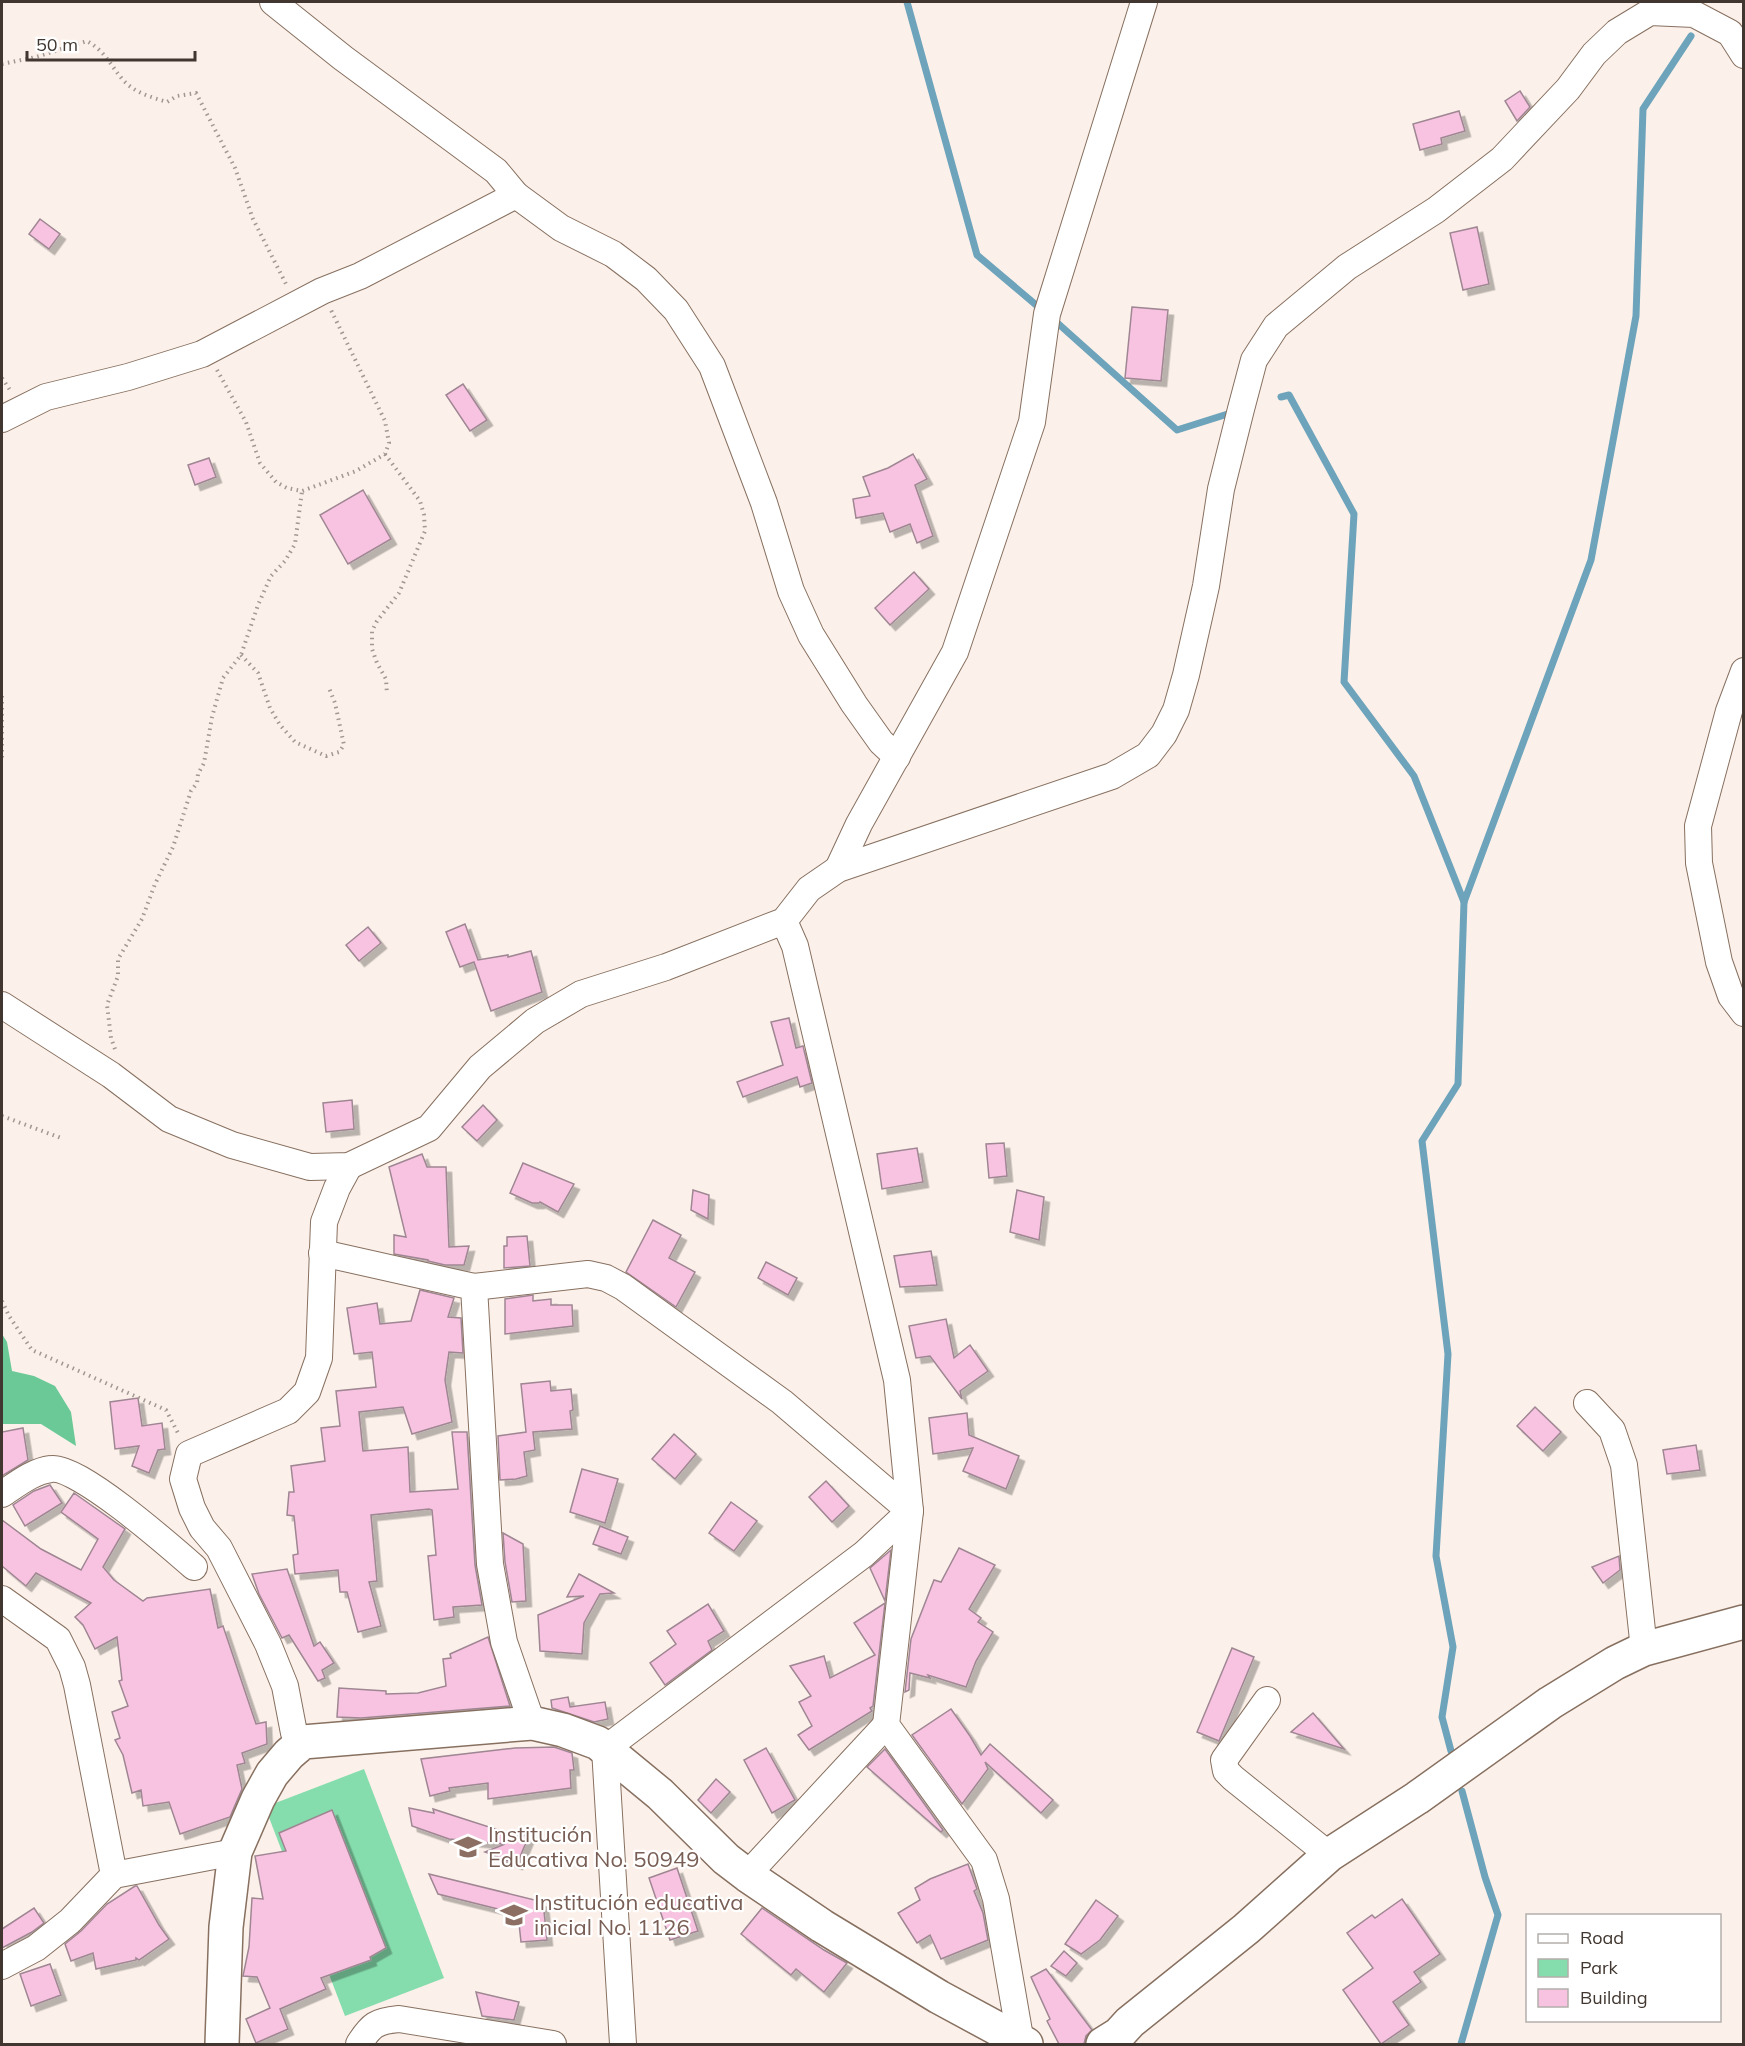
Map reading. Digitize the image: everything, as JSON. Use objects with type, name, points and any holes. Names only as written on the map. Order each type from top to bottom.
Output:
[{"type":"main road","points":[[1103,2044],[1119,2034],[1130,2022],[1246,1929],[1329,1855],[1417,1798],[1550,1704],[1615,1663],[1644,1650],[1743,1622]]},
{"type":"main road","points":[[222,2044],[226,1927],[235,1852],[258,1799],[272,1774],[289,1754],[303,1742],[532,1723],[588,1738],[605,1749],[660,1794],[726,1859],[747,1875],[822,1926],[939,1997],[1024,2044]]},
{"type":"street","points":[[273,2],[343,58],[496,171],[516,195],[561,228],[613,254],[646,279],[676,310],[712,366],[764,503],[791,591],[811,636],[881,742],[897,757]]},
{"type":"street","points":[[838,869],[859,824],[955,652],[1032,422],[1047,314],[1144,2]]},
{"type":"street","points":[[2,1005],[111,1075],[168,1119],[232,1145],[310,1167],[349,1166],[429,1128],[480,1067],[535,1021],[581,994],[666,967],[784,921],[808,889],[838,869],[1112,776],[1148,755],[1164,734],[1176,710],[1206,586],[1221,489],[1241,409],[1254,360],[1276,326],[1347,267],[1436,210],[1502,159],[1568,89],[1617,32],[1650,12],[1694,14],[1730,33],[1743,55]]},
{"type":"street","points":[[2,419],[46,397],[202,354],[322,291],[360,276],[516,195]]},
{"type":"street","points":[[1743,671],[1729,711],[1698,826],[1698,863],[1719,962],[1731,996],[1743,1014]]},
{"type":"street","points":[[747,1875],[886,1725],[910,1511],[897,1380],[795,946],[784,921]]},
{"type":"street","points":[[303,1742],[294,1733],[285,1686],[268,1644],[219,1548],[202,1528],[192,1508],[183,1479],[189,1454],[288,1411],[307,1392],[319,1358],[324,1222],[337,1188],[349,1166]]},
{"type":"street","points":[[322,1253],[474,1287],[588,1274],[606,1278],[623,1287],[782,1402],[910,1511]]},
{"type":"street","points":[[474,1287],[490,1564],[504,1642],[532,1723]]},
{"type":"street","points":[[1587,1403],[1612,1430],[1624,1465],[1644,1650]]},
{"type":"street","points":[[2,1494],[38,1472],[52,1468],[68,1472],[119,1505],[194,1567]]},
{"type":"street","points":[[622,2044],[605,1749],[864,1554],[910,1511]]},
{"type":"street","points":[[2,1599],[58,1639],[72,1666],[114,1875]]},
{"type":"street","points":[[1267,1700],[1224,1760],[1226,1771],[1329,1855]]},
{"type":"street","points":[[886,1725],[984,1860],[996,1899],[1024,2044]]},
{"type":"street","points":[[2,1966],[36,1948],[70,1921],[114,1875],[235,1852]]},
{"type":"street","points":[[359,2044],[370,2028],[383,2020],[399,2019],[553,2044]]},
{"type":"path","points":[[2,63],[36,57],[87,41],[105,54],[125,82],[140,94],[167,102],[177,96],[196,93],[235,168],[254,219],[296,305]]},
{"type":"path","points":[[202,354],[218,371],[238,405],[260,463],[276,482],[287,488],[302,491],[356,471],[385,453],[389,443],[385,421],[322,291]]},
{"type":"path","points":[[385,453],[420,501],[425,531],[399,593],[372,631],[372,649],[386,679],[387,694]]},
{"type":"path","points":[[111,1075],[118,1057],[111,1038],[107,1005],[118,976],[118,959],[142,919],[155,884],[173,847],[191,791],[197,783],[198,774],[204,763],[212,717],[223,678],[241,655],[258,605],[271,576],[285,561],[295,544],[302,491]]},
{"type":"path","points":[[241,655],[258,673],[270,708],[280,725],[295,742],[326,756],[339,752],[344,745],[335,703],[329,688]]},
{"type":"path","points":[[2,696],[2,761]]},
{"type":"path","points":[[2,1116],[61,1138]]},
{"type":"path","points":[[2,1301],[9,1316],[32,1350],[166,1410],[189,1454]]},
{"type":"green space","points":[[2,1334],[7,1342],[12,1371],[34,1376],[55,1386],[71,1412],[76,1446],[41,1424],[2,1424]]},
{"type":"green space","points":[[364,1769],[444,1978],[345,2016],[265,1807]]},
{"type":"building","points":[[1520,91],[1530,107],[1517,121],[1505,101]]},
{"type":"building","points":[[1459,111],[1465,131],[1441,138],[1442,144],[1420,150],[1413,124]]},
{"type":"building","points":[[40,219],[60,234],[49,249],[29,234]]},
{"type":"building","points":[[1477,227],[1489,284],[1463,290],[1450,233]]},
{"type":"building","points":[[1132,307],[1168,310],[1161,381],[1125,378]]},
{"type":"building","points":[[463,384],[487,420],[470,431],[446,395]]},
{"type":"building","points":[[913,454],[927,479],[915,485],[933,536],[917,543],[910,524],[890,532],[883,513],[856,518],[853,499],[870,496],[863,477],[888,468]]},
{"type":"building","points":[[209,458],[216,477],[195,485],[188,465]]},
{"type":"building","points":[[363,490],[391,539],[348,564],[320,515]]},
{"type":"building","points":[[914,572],[929,589],[890,625],[875,608]]},
{"type":"building","points":[[465,924],[478,960],[508,955],[508,957],[531,951],[542,992],[491,1011],[474,962],[460,967],[446,932]]},
{"type":"building","points":[[368,927],[381,943],[359,961],[346,945]]},
{"type":"building","points":[[789,1018],[796,1048],[803,1046],[812,1083],[800,1087],[797,1077],[743,1097],[737,1082],[783,1065],[771,1022]]},
{"type":"building","points":[[352,1100],[354,1129],[326,1132],[323,1103]]},
{"type":"building","points":[[483,1105],[497,1120],[477,1141],[462,1127]]},
{"type":"building","points":[[1004,1143],[1007,1176],[989,1178],[986,1144]]},
{"type":"building","points":[[917,1148],[923,1182],[882,1189],[877,1154]]},
{"type":"building","points":[[422,1154],[427,1167],[446,1167],[449,1247],[469,1246],[464,1265],[445,1265],[394,1254],[394,1235],[406,1237],[389,1167]]},
{"type":"building","points":[[523,1163],[574,1184],[558,1212],[540,1202],[532,1203],[510,1193]]},
{"type":"building","points":[[693,1190],[709,1195],[708,1219],[691,1210]]},
{"type":"building","points":[[1017,1190],[1044,1197],[1039,1240],[1010,1232]]},
{"type":"building","points":[[653,1220],[681,1235],[669,1258],[695,1272],[676,1307],[626,1272]]},
{"type":"building","points":[[527,1236],[530,1266],[504,1268],[504,1246],[507,1246],[507,1237]]},
{"type":"building","points":[[931,1251],[937,1285],[900,1287],[894,1256]]},
{"type":"building","points":[[766,1262],[797,1278],[788,1295],[758,1278]]},
{"type":"building","points":[[420,1290],[454,1298],[448,1317],[461,1318],[463,1353],[449,1352],[445,1380],[452,1422],[412,1434],[403,1407],[359,1412],[363,1451],[408,1447],[410,1492],[458,1489],[452,1432],[467,1432],[475,1565],[482,1605],[453,1607],[454,1617],[434,1620],[428,1556],[436,1555],[432,1510],[371,1515],[377,1581],[369,1582],[381,1626],[358,1632],[347,1592],[340,1592],[338,1570],[295,1574],[293,1555],[298,1554],[294,1516],[287,1515],[289,1492],[294,1492],[291,1466],[325,1461],[321,1428],[340,1426],[336,1391],[376,1387],[372,1352],[354,1354],[347,1308],[377,1303],[380,1324],[411,1321]]},
{"type":"building","points":[[533,1295],[533,1301],[551,1299],[551,1305],[572,1305],[573,1326],[505,1334],[505,1299]]},
{"type":"building","points":[[946,1319],[954,1358],[970,1345],[988,1371],[960,1391],[962,1399],[930,1356],[916,1358],[909,1326]]},
{"type":"building","points":[[550,1381],[551,1391],[571,1389],[572,1429],[533,1432],[535,1450],[524,1452],[527,1476],[500,1480],[498,1436],[526,1432],[521,1384]]},
{"type":"building","points":[[138,1398],[142,1426],[162,1423],[165,1449],[158,1450],[149,1473],[132,1466],[139,1446],[115,1449],[110,1402]]},
{"type":"building","points":[[1535,1407],[1561,1432],[1543,1451],[1517,1426]]},
{"type":"building","points":[[967,1413],[969,1435],[1019,1456],[1006,1489],[963,1471],[973,1448],[933,1454],[929,1418]]},
{"type":"building","points":[[23,1428],[28,1460],[2,1476],[2,1432]]},
{"type":"building","points":[[674,1434],[696,1454],[675,1479],[652,1459]]},
{"type":"building","points":[[1696,1445],[1700,1470],[1667,1474],[1663,1450]]},
{"type":"building","points":[[582,1469],[618,1479],[605,1523],[570,1512]]},
{"type":"building","points":[[826,1481],[849,1506],[832,1522],[809,1497]]},
{"type":"building","points":[[50,1485],[62,1503],[25,1526],[13,1505],[34,1491]]},
{"type":"building","points":[[74,1493],[125,1529],[103,1567],[114,1580],[143,1601],[147,1598],[210,1589],[218,1628],[223,1626],[256,1724],[266,1722],[267,1744],[242,1753],[245,1763],[237,1765],[242,1789],[230,1817],[180,1834],[169,1802],[143,1806],[141,1790],[132,1793],[123,1755],[115,1740],[120,1738],[112,1712],[128,1706],[119,1681],[122,1680],[117,1637],[95,1649],[83,1625],[75,1617],[91,1603],[36,1573],[26,1586],[2,1566],[2,1520],[41,1549],[81,1570],[98,1539],[61,1512]]},
{"type":"building","points":[[731,1502],[757,1521],[734,1551],[709,1533]]},
{"type":"building","points":[[600,1526],[628,1537],[621,1554],[593,1544]]},
{"type":"building","points":[[503,1533],[523,1544],[526,1601],[512,1602]]},
{"type":"building","points":[[959,1548],[995,1565],[969,1609],[981,1618],[978,1622],[993,1632],[976,1661],[966,1687],[928,1675],[930,1678],[910,1673],[909,1690],[905,1692],[911,1639],[934,1580],[941,1582]]},
{"type":"building","points":[[891,1550],[885,1601],[870,1568]]},
{"type":"building","points":[[1619,1556],[1620,1570],[1603,1583],[1592,1567]]},
{"type":"building","points":[[287,1569],[314,1646],[320,1642],[334,1663],[322,1670],[325,1678],[318,1681],[289,1635],[282,1638],[259,1594],[252,1574]]},
{"type":"building","points":[[579,1574],[614,1593],[600,1594],[584,1623],[582,1654],[540,1651],[538,1615],[584,1596],[567,1597]]},
{"type":"building","points":[[885,1603],[873,1706],[870,1708],[872,1711],[809,1750],[798,1735],[812,1726],[799,1702],[811,1696],[790,1666],[824,1656],[830,1678],[875,1655],[854,1623]]},
{"type":"building","points":[[708,1604],[724,1631],[708,1641],[712,1650],[665,1685],[650,1663],[676,1644],[667,1631]]},
{"type":"building","points":[[488,1637],[510,1706],[361,1718],[337,1717],[339,1688],[386,1691],[386,1694],[418,1693],[446,1686],[443,1659],[451,1658],[450,1654]]},
{"type":"building","points":[[1232,1648],[1254,1657],[1219,1741],[1197,1732]]},
{"type":"building","points":[[568,1697],[570,1707],[605,1702],[608,1719],[594,1722],[552,1708],[551,1700]]},
{"type":"building","points":[[951,1709],[981,1755],[990,1744],[1053,1800],[1041,1813],[985,1762],[988,1769],[962,1804],[912,1735]]},
{"type":"building","points":[[1313,1713],[1344,1749],[1291,1732]]},
{"type":"building","points":[[554,1747],[572,1753],[574,1770],[570,1770],[571,1788],[488,1799],[488,1783],[449,1788],[450,1791],[430,1796],[421,1759],[515,1748]]},
{"type":"building","points":[[766,1748],[795,1800],[772,1813],[744,1760]]},
{"type":"building","points":[[885,1749],[943,1830],[941,1832],[867,1767]]},
{"type":"building","points":[[716,1779],[730,1792],[711,1813],[698,1800]]},
{"type":"building","points":[[409,1808],[434,1813],[433,1809],[520,1837],[530,1833],[517,1864],[485,1852],[505,1844],[449,1839],[412,1826]]},
{"type":"building","points":[[332,1810],[386,1948],[370,1957],[371,1960],[321,1978],[326,1989],[280,2009],[288,2029],[256,2043],[246,2019],[270,2008],[257,1977],[243,1976],[249,1947],[252,1898],[263,1899],[255,1856],[286,1851],[279,1833]]},
{"type":"building","points":[[968,1864],[977,1889],[974,1891],[983,1913],[988,1940],[941,1959],[930,1935],[917,1943],[898,1913],[920,1900],[915,1888],[930,1879]]},
{"type":"building","points":[[677,1868],[698,1931],[670,1940],[649,1878]]},
{"type":"building","points":[[429,1874],[543,1902],[547,1940],[521,1942],[518,1914],[438,1894]]},
{"type":"building","points":[[135,1886],[169,1939],[139,1960],[136,1958],[136,1960],[96,1969],[93,1953],[71,1961],[65,1944],[107,1904]]},
{"type":"building","points":[[1402,1899],[1440,1954],[1414,1972],[1421,1982],[1393,2002],[1409,2025],[1381,2044],[1343,1990],[1373,1968],[1347,1933],[1372,1915],[1375,1918]]},
{"type":"building","points":[[1096,1900],[1118,1916],[1100,1940],[1081,1954],[1065,1944]]},
{"type":"building","points":[[34,1908],[44,1923],[2,1948],[2,1929]]},
{"type":"building","points":[[762,1908],[847,1963],[824,1992],[796,1969],[791,1975],[741,1934]]},
{"type":"building","points":[[1064,1951],[1077,1963],[1066,1976],[1051,1966]]},
{"type":"building","points":[[50,1964],[61,1995],[31,2006],[20,1974]]},
{"type":"building","points":[[1046,1969],[1092,2030],[1086,2036],[1084,2044],[1059,2044],[1047,2021],[1050,2019],[1031,1977]]},
{"type":"building","points":[[476,1992],[519,2002],[514,2020],[482,2016]]},
{"type":"waterway","points":[[907,2],[977,255],[1042,310]]},
{"type":"waterway","points":[[1451,1751],[1442,1717],[1453,1647],[1436,1556],[1448,1354],[1422,1141],[1458,1084],[1464,902],[1591,560],[1636,316],[1643,109],[1691,36]]},
{"type":"waterway","points":[[1053,319],[1177,430],[1234,412]]},
{"type":"waterway","points":[[1281,397],[1289,395],[1354,514],[1344,682],[1414,776],[1464,902]]},
{"type":"waterway","points":[[1461,2044],[1498,1915],[1485,1877],[1462,1791]]},
{"type":"place","name":"Institución Educativa No. 50949","points":[[468,1847]]},
{"type":"place","name":"Institución educativa inicial No. 1126","points":[[514,1915]]}]
